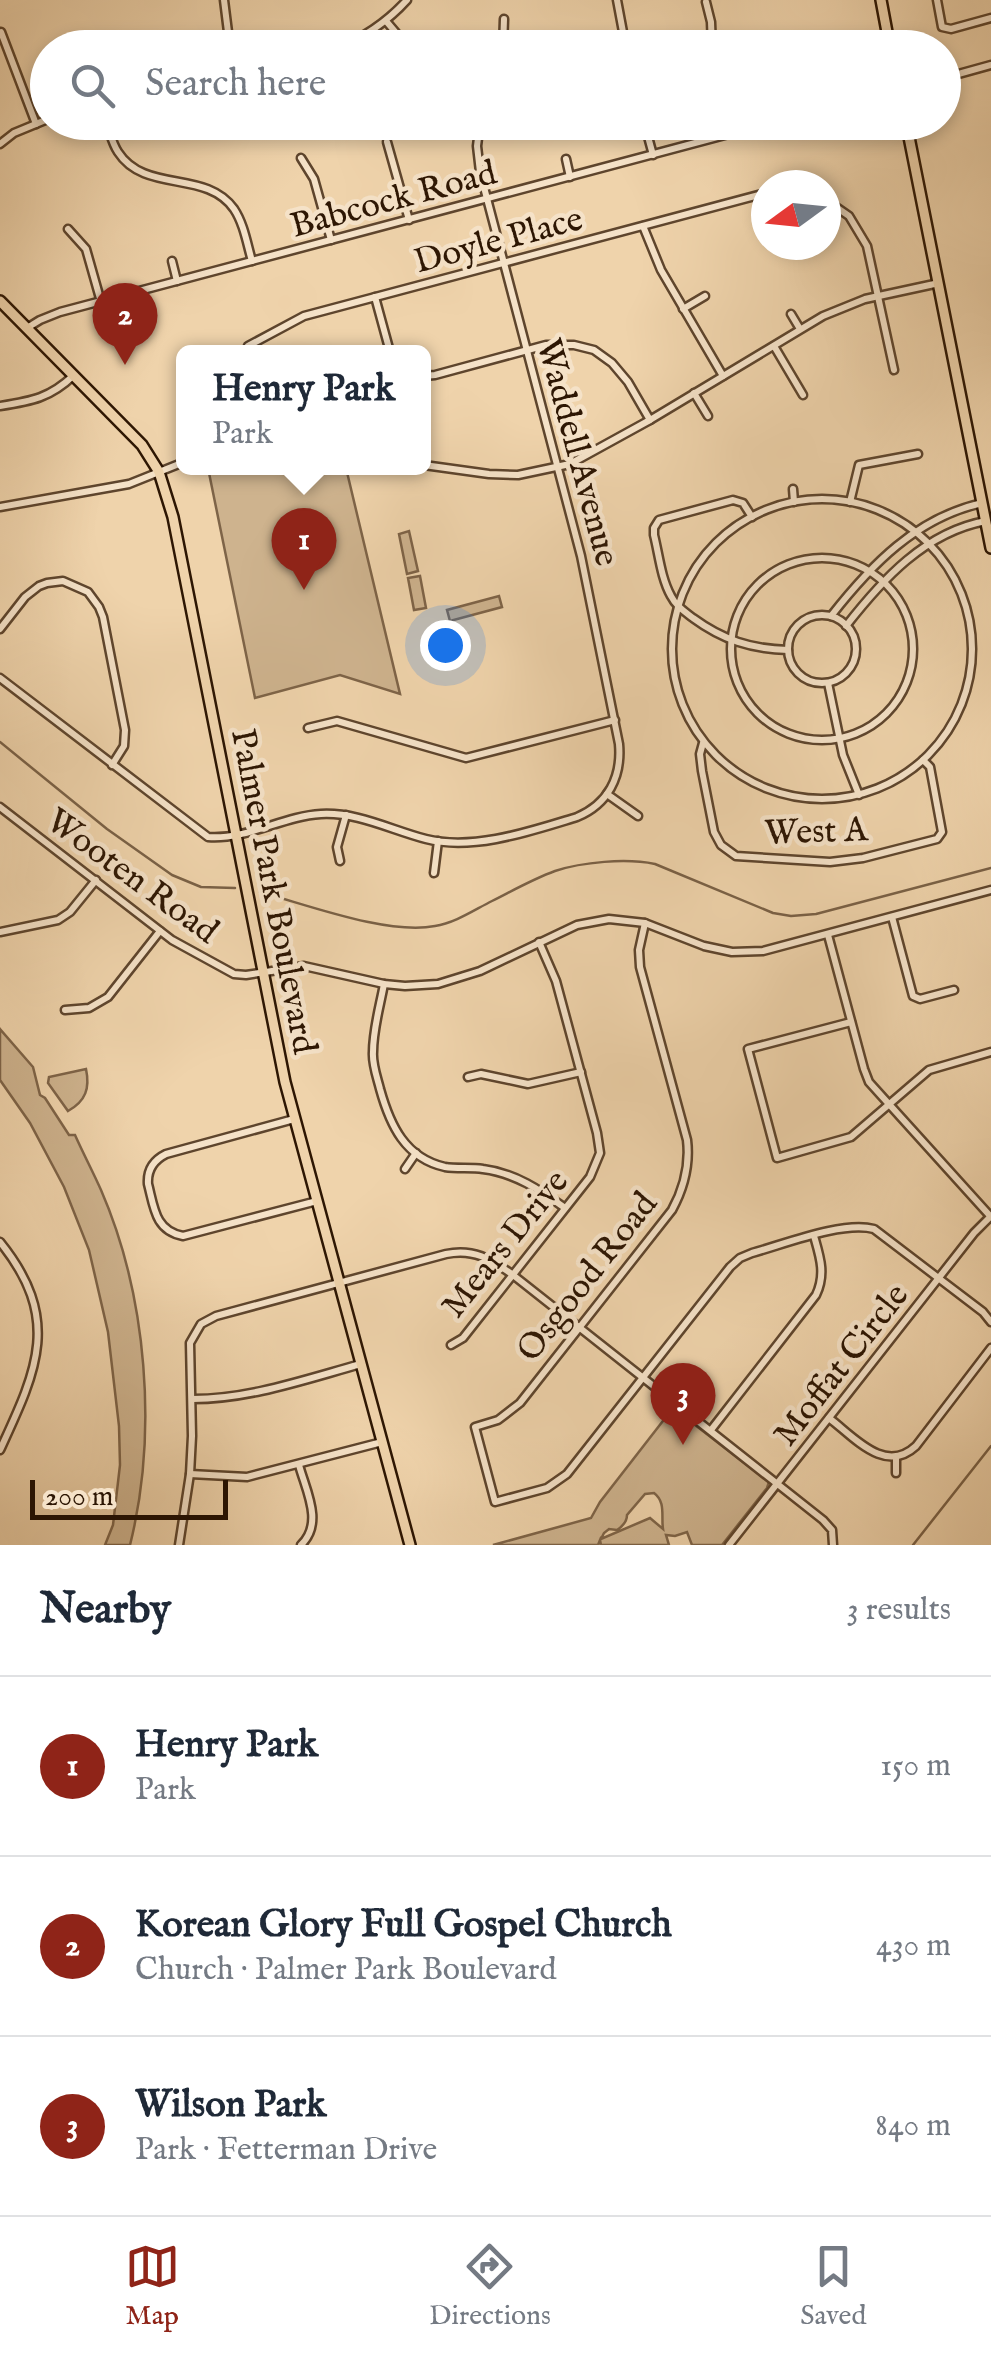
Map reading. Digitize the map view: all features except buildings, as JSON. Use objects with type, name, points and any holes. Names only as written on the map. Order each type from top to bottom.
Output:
[{"type":"main road","points":[[880,0],[886,30]]},
{"type":"main road","points":[[910,140],[991,548]]},
{"type":"main road","name":"Palmer Park Boulevard","points":[[0,301],[4,313],[26,328],[130,430],[159,472],[173,518],[282,1068],[410,1545]]},
{"type":"street","points":[[224,0],[228,30]]},
{"type":"street","points":[[373,30],[407,0]]},
{"type":"street","points":[[616,0],[622,30]]},
{"type":"street","points":[[936,0],[942,27],[952,29],[991,18]]},
{"type":"street","points":[[706,2],[711,30]]},
{"type":"street","points":[[504,19],[504,30]]},
{"type":"street","points":[[386,21],[394,30]]},
{"type":"street","points":[[1,32],[30,108]]},
{"type":"street","points":[[961,73],[991,65]]},
{"type":"street","points":[[0,144],[30,126]]},
{"type":"street","points":[[113,140],[117,151],[139,171],[205,187],[224,198],[238,214],[252,261]]},
{"type":"street","name":"Waddell Avenue","points":[[479,140],[478,159],[487,199],[588,585],[620,744],[616,780],[607,794]]},
{"type":"street","points":[[648,140],[652,155]]},
{"type":"street","name":"Babcock Road","points":[[26,328],[48,316],[709,140]]},
{"type":"street","points":[[387,142],[409,220]]},
{"type":"street","points":[[300,158],[314,179],[331,240]]},
{"type":"street","points":[[566,159],[570,177]]},
{"type":"street","name":"Doyle Place","points":[[250,345],[304,316],[751,197]]},
{"type":"street","points":[[841,210],[863,236],[871,256],[894,370]]},
{"type":"street","points":[[643,226],[656,261],[723,376]]},
{"type":"street","points":[[68,229],[86,249],[101,302]]},
{"type":"street","points":[[172,261],[177,281]]},
{"type":"street","points":[[431,466],[518,475],[558,468],[590,455],[844,306],[939,283]]},
{"type":"street","points":[[683,309],[705,296]]},
{"type":"street","points":[[375,297],[388,345]]},
{"type":"street","points":[[791,314],[800,329]]},
{"type":"street","points":[[431,375],[564,343],[585,347],[621,372],[650,420]]},
{"type":"street","points":[[774,346],[803,395]]},
{"type":"street","points":[[0,406],[47,396],[75,374]]},
{"type":"street","points":[[694,394],[708,416]]},
{"type":"street","points":[[850,502],[859,465],[918,454]]},
{"type":"street","points":[[456,470],[459,458]]},
{"type":"street","points":[[0,507],[129,484],[176,465]]},
{"type":"street","points":[[793,489],[794,502]]},
{"type":"street","points":[[752,517],[743,503],[733,500],[659,520],[654,535],[663,575],[678,607],[730,641],[788,650]]},
{"type":"street","points":[[794,502],[850,502],[885,513],[916,532],[930,544],[953,578],[967,614],[971,687],[952,723],[923,760],[895,780],[859,794],[812,799],[771,790],[735,772],[703,742],[685,712],[674,673],[672,642],[684,589],[701,561],[726,534],[752,517],[794,502]]},
{"type":"street","points":[[830,616],[892,548],[954,511],[982,503]]},
{"type":"street","points":[[846,626],[883,581],[930,544],[968,525],[986,522]]},
{"type":"street","points":[[821,558],[844,561],[883,581],[895,594],[912,642],[910,669],[901,694],[887,712],[870,726],[839,739],[794,736],[762,718],[738,685],[730,641],[744,602],[762,580],[794,563],[821,558]]},
{"type":"street","points":[[0,629],[32,590],[47,583],[72,583],[94,598],[102,617],[125,730],[124,746],[112,764]]},
{"type":"street","points":[[830,616],[846,626],[854,641],[854,657],[847,671],[828,682],[814,682],[799,674],[788,650],[790,637],[800,623],[812,617],[830,616]]},
{"type":"street","points":[[0,678],[208,837],[236,835],[316,814],[346,815],[438,841],[489,840],[565,820],[590,810],[607,794],[638,816]]},
{"type":"street","points":[[828,682],[848,772],[859,794]]},
{"type":"street","points":[[308,728],[337,721],[466,758],[615,720]]},
{"type":"street","name":"West A","points":[[703,742],[700,754],[714,832],[726,850],[744,857],[811,862],[852,860],[938,839],[942,832],[930,767],[923,760]]},
{"type":"street","name":"Wooten Road","points":[[0,807],[181,946],[227,972],[240,975],[316,966],[384,984],[422,986],[480,972],[577,924],[609,919],[645,924],[732,952],[776,948],[991,890]]},
{"type":"street","points":[[340,861],[337,846],[346,815]]},
{"type":"street","points":[[434,873],[438,841]]},
{"type":"street","points":[[0,932],[58,920],[70,912],[96,880]]},
{"type":"street","points":[[892,917],[913,996],[920,999],[954,990]]},
{"type":"street","name":"Osgood Road","points":[[643,1378],[567,1474],[547,1488],[495,1502],[475,1427],[512,1411],[672,1210],[686,1176],[686,1140],[639,958],[645,924]]},
{"type":"street","points":[[65,1010],[89,1008],[108,998],[160,930]]},
{"type":"street","points":[[828,935],[866,1076],[991,1216]]},
{"type":"street","name":"Mears Drive","points":[[451,1344],[463,1338],[590,1177],[600,1153],[556,981],[538,942]]},
{"type":"street","points":[[384,984],[374,1064],[391,1123],[400,1139],[416,1153],[444,1166],[506,1174],[541,1190],[565,1208]]},
{"type":"street","points":[[851,1022],[748,1048],[777,1158],[851,1138],[929,1070],[991,1052]]},
{"type":"street","points":[[468,1077],[481,1074],[528,1084],[581,1072]]},
{"type":"street","points":[[294,1119],[160,1157],[148,1178],[153,1202],[161,1224],[171,1234],[190,1235],[317,1201]]},
{"type":"street","points":[[405,1169],[416,1153]]},
{"type":"street","points":[[140,1160],[152,1166]]},
{"type":"street","name":"Moffat Circle","points":[[730,1545],[991,1216]]},
{"type":"street","points":[[643,1378],[740,1258],[853,1226],[874,1229],[991,1322]]},
{"type":"street","points":[[164,1244],[171,1234]]},
{"type":"street","points":[[710,1430],[816,1295],[822,1268],[814,1236]]},
{"type":"street","points":[[0,1242],[24,1275],[35,1304],[38,1333],[33,1373],[0,1450]]},
{"type":"street","points":[[179,1545],[190,1474],[190,1342],[201,1324],[216,1316],[446,1254],[466,1252],[488,1258],[513,1275],[710,1430],[829,1524],[833,1541],[846,1536]]},
{"type":"street","points":[[829,1418],[879,1455],[904,1455],[916,1446],[991,1348]]},
{"type":"street","points":[[193,1399],[246,1395],[361,1364]]},
{"type":"street","points":[[190,1474],[247,1477],[382,1442]]},
{"type":"street","points":[[896,1458],[896,1472]]},
{"type":"street","points":[[299,1465],[314,1522],[301,1545]]},
{"type":"shaded area","points":[[209,475],[348,475],[400,694],[340,675],[255,698]]},
{"type":"shaded area","points":[[409,531],[418,571],[407,574],[399,534]]},
{"type":"shaded area","points":[[420,576],[426,608],[414,610],[408,578]]},
{"type":"shaded area","points":[[499,596],[502,607],[450,621],[447,610]]},
{"type":"shaded area","points":[[0,1029],[33,1067],[40,1095],[69,1135],[75,1135],[117,1231],[129,1274],[138,1319],[145,1411],[139,1502],[130,1545],[105,1545],[113,1525],[120,1465],[119,1426],[108,1332],[89,1250],[64,1187],[30,1123],[0,1080]]},
{"type":"shaded area","points":[[86,1069],[85,1093],[68,1111],[48,1083],[49,1077]]},
{"type":"shaded area","points":[[673,1408],[769,1482],[722,1545],[692,1545],[687,1532],[666,1535],[669,1545],[601,1545],[600,1540],[598,1545],[493,1545],[591,1518]],"holes":[[[645,1494],[658,1497],[663,1529],[650,1518],[601,1539],[609,1529],[617,1530],[623,1525]]]},
{"type":"waterway","points":[[0,742],[107,829],[172,875],[201,887],[235,888]]},
{"type":"waterway","points":[[260,892],[371,923],[416,928],[457,919],[555,871],[591,863],[631,861],[655,864],[773,913],[791,916],[816,914],[991,868]]},
{"type":"waterway","points":[[913,1545],[991,1446]]},
{"type":"place","name":"Korean Glory Full Gospel Church","points":[[125,365]]},
{"type":"place","name":"Henry Park","points":[[304,590]]},
{"type":"place","name":"Wilson Park","points":[[683,1445]]}]
